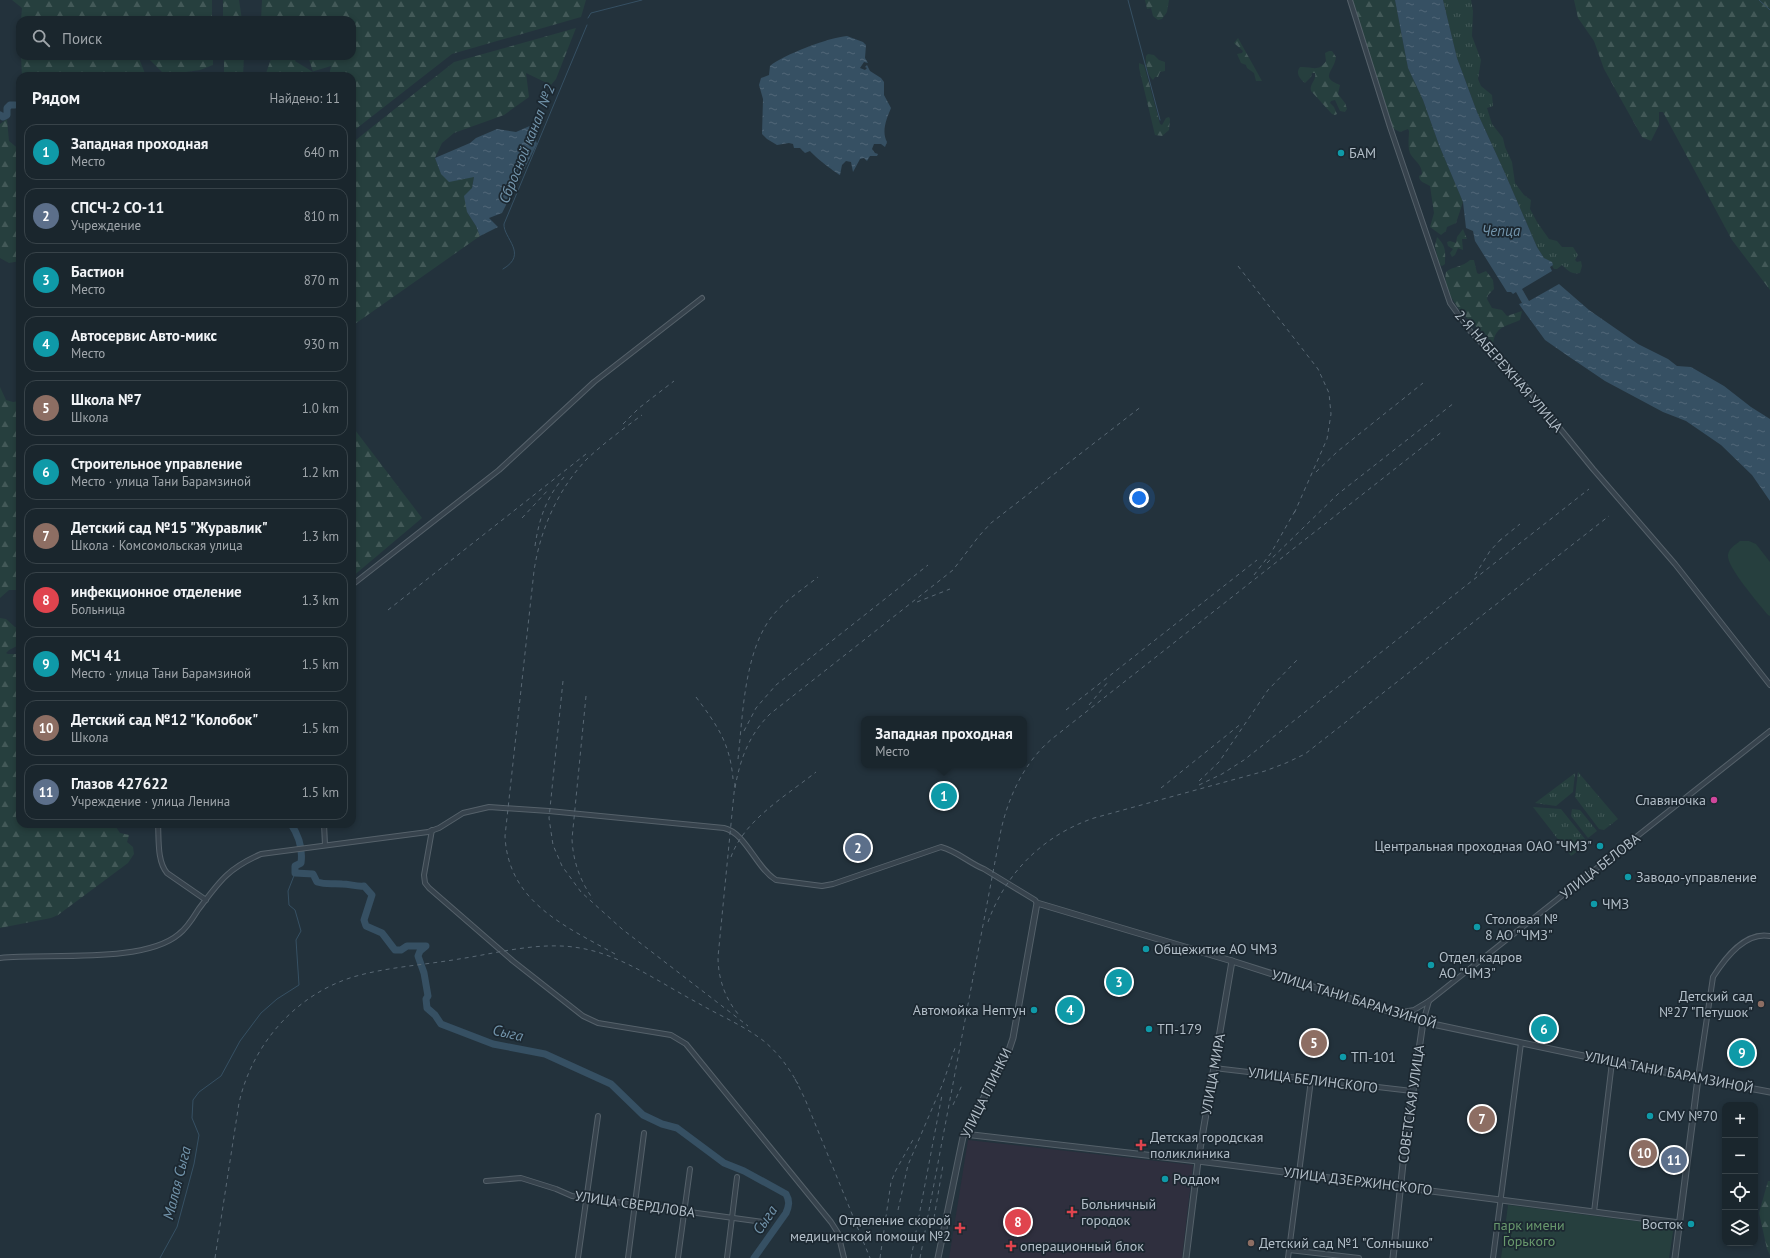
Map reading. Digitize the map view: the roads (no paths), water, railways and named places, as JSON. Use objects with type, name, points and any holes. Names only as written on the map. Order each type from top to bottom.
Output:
[{"type":"street","name":"2-Я НАБЕРЕЖНАЯ УЛИЦА","points":[[1350,0],[1392,133],[1450,303],[1471,332],[1499,362],[1522,382],[1593,469],[1675,564],[1770,685]]},
{"type":"street","points":[[356,581],[499,470],[594,382],[702,298]]},
{"type":"street","name":"УЛИЦА БЕЛОВА","points":[[1394,1014],[1414,1010],[1429,1001],[1770,731]]},
{"type":"street","points":[[0,958],[84,956],[148,949],[168,943],[180,934],[224,876],[243,862],[261,854],[432,830],[439,828],[463,813],[489,807],[549,811],[724,828],[737,835],[764,871],[776,880],[822,886],[833,884],[941,847],[975,866],[984,868],[1035,900],[1037,903]]},
{"type":"street","points":[[158,828],[160,854],[164,869],[206,900]]},
{"type":"street","points":[[324,828],[326,845]]},
{"type":"street","points":[[432,830],[424,875],[425,883],[429,888],[513,961],[583,1016],[598,1023],[671,1035],[686,1044],[832,1222],[838,1233],[844,1258]]},
{"type":"street","name":"УЛИЦА ТАНИ БАРАМЗИНОЙ","points":[[1037,903],[1232,961],[1422,1022],[1612,1062],[1770,1092]]},
{"type":"street","name":"УЛИЦА ГЛИНКИ","points":[[938,1258],[956,1166],[964,1134],[1011,1044],[1037,903]]},
{"type":"street","points":[[1675,1258],[1698,1078],[1713,977],[1721,964],[1738,947],[1750,938],[1763,934],[1770,936]]},
{"type":"street","name":"УЛИЦА МИРА","points":[[1186,1258],[1198,1161],[1232,961]]},
{"type":"street","points":[[1422,1022],[1429,1001]]},
{"type":"street","name":"СОВЕТСКАЯ УЛИЦА","points":[[1393,1258],[1400,1187],[1422,1022]]},
{"type":"street","points":[[1493,1258],[1521,1043]]},
{"type":"street","points":[[1594,1212],[1612,1062]]},
{"type":"street","name":"УЛИЦА БЕЛИНСКОГО","points":[[1214,1068],[1412,1091]]},
{"type":"street","points":[[1288,1258],[1311,1080]]},
{"type":"street","points":[[578,1258],[588,1199],[598,1116]]},
{"type":"street","points":[[628,1258],[644,1133]]},
{"type":"street","name":"УЛИЦА ДЗЕРЖИНСКОГО","points":[[964,1134],[1198,1161],[1680,1223]]},
{"type":"street","points":[[678,1258],[690,1169]]},
{"type":"street","points":[[727,1258],[737,1177]]},
{"type":"street","name":"УЛИЦА СВЕРДЛОВА","points":[[486,1181],[521,1178],[572,1196],[588,1199],[763,1222]]},
{"type":"street","points":[[1289,1250],[1359,1258]]},
{"type":"water","name":"Чепца","points":[[1395,0],[1443,0],[1457,58],[1477,112],[1537,247],[1544,258],[1552,262],[1553,265],[1550,267],[1552,271],[1522,289],[1529,301],[1559,284],[1589,310],[1638,344],[1668,359],[1677,366],[1691,367],[1724,386],[1751,407],[1770,419],[1770,501],[1752,475],[1721,445],[1686,421],[1663,412],[1605,381],[1545,340],[1519,304],[1522,303],[1516,292],[1513,294],[1511,292],[1507,292],[1475,241],[1473,231],[1466,228],[1463,202],[1439,145],[1423,100],[1408,68]]},
{"type":"water","points":[[847,36],[863,42],[866,45],[865,58],[868,63],[864,62],[860,68],[865,70],[867,65],[870,71],[881,78],[884,82],[884,95],[891,108],[885,125],[885,138],[887,142],[885,147],[881,144],[874,144],[872,149],[878,154],[877,156],[870,156],[867,161],[864,158],[860,159],[853,172],[851,162],[846,161],[842,165],[840,175],[824,164],[810,151],[805,153],[800,148],[794,148],[793,144],[789,143],[777,145],[762,134],[763,99],[759,85],[761,78],[769,75],[770,66],[776,62],[819,43]]},
{"type":"water","points":[[532,125],[537,144],[502,213],[489,218],[498,227],[480,236],[476,226],[467,212],[464,196],[472,188],[474,177],[449,182],[441,174],[435,158],[470,143],[476,138],[497,129],[516,132]]},
{"type":"waterway","name":"Сбросной канал №2","points":[[588,18],[591,13],[642,0]]},
{"type":"waterway","points":[[1128,0],[1160,120]]},
{"type":"waterway","points":[[1759,0],[1770,10]]},
{"type":"waterway","name":"Сбросной канал №2","points":[[503,269],[514,258],[513,246],[504,224],[587,25]]},
{"type":"waterway","name":"Сыга","points":[[0,115],[3,117],[7,115],[7,108],[10,105],[15,105]]},
{"type":"waterway","name":"Сыга","points":[[293,828],[301,847],[301,863],[295,866],[295,873],[313,874],[317,882],[321,883],[364,886],[372,895],[364,920],[366,926],[382,933],[395,950],[401,950],[407,946],[426,946],[420,951],[418,956],[424,973],[428,996],[426,999],[427,1008],[435,1015],[441,1024],[493,1044],[545,1054],[611,1084],[643,1115],[662,1124],[677,1128],[724,1163],[744,1171],[786,1194],[789,1204],[786,1213],[754,1258]]},
{"type":"waterway","name":"Малая Сыга","points":[[160,1258],[177,1227],[194,1164],[199,1135],[192,1118],[193,1100],[199,1092],[221,1076],[240,1041],[261,1013],[277,999],[299,985],[296,940],[301,931],[295,910],[289,905],[288,891],[295,873]]},
{"type":"railway","points":[[1238,266],[1318,369],[1329,393],[1331,414],[1327,439],[1293,516]]},
{"type":"railway","points":[[623,424],[639,408],[674,381]]},
{"type":"railway","points":[[1316,472],[1338,451],[1423,383]]},
{"type":"railway","points":[[1267,563],[1338,494],[1454,403]]},
{"type":"railway","points":[[735,788],[746,748],[756,730],[770,714],[953,570],[991,523],[1142,406]]},
{"type":"railway","points":[[615,954],[559,922],[542,909],[528,895],[516,878],[509,859],[505,836],[534,571],[541,540],[552,511],[567,483],[587,459],[600,447],[642,415]]},
{"type":"railway","points":[[1027,767],[1043,747],[1053,738],[1443,431]]},
{"type":"railway","points":[[388,610],[586,454]]},
{"type":"railway","points":[[535,546],[544,509],[558,484],[565,476]]},
{"type":"railway","points":[[522,518],[549,489]]},
{"type":"railway","points":[[1199,785],[1222,774],[1244,760],[1589,489]]},
{"type":"railway","points":[[1254,575],[1271,553],[1295,511]]},
{"type":"railway","points":[[988,922],[1005,887],[1016,872],[1043,845],[1059,834],[1094,818],[1265,771],[1305,754],[1609,516]]},
{"type":"railway","points":[[1499,541],[1520,524]]},
{"type":"railway","points":[[1475,575],[1490,551],[1502,538]]},
{"type":"railway","points":[[1066,710],[1257,560]]},
{"type":"railway","points":[[744,731],[756,708],[776,685],[928,565]]},
{"type":"railway","points":[[738,759],[746,684],[750,665],[763,630],[778,610],[818,577]]},
{"type":"railway","points":[[917,602],[950,589]]},
{"type":"railway","points":[[1199,781],[1219,762],[1268,690],[1297,660]]},
{"type":"railway","points":[[563,681],[549,818],[553,845],[562,866],[581,892],[622,929],[748,1026]]},
{"type":"railway","points":[[1089,705],[1108,682]]},
{"type":"railway","points":[[586,696],[572,839],[578,870],[584,885],[593,899]]},
{"type":"railway","points":[[696,697],[716,726],[726,745],[733,779]]},
{"type":"railway","points":[[1161,788],[1242,723]]},
{"type":"railway","points":[[920,1258],[1001,830],[1009,804],[1026,768]]},
{"type":"railway","points":[[731,857],[737,844],[756,820],[779,800],[816,772]]},
{"type":"railway","points":[[735,783],[718,965],[723,988],[734,1009],[739,1015]]},
{"type":"railway","points":[[215,1258],[239,1103],[245,1082],[254,1061],[265,1042],[295,1009],[332,985],[353,977],[392,968],[534,947],[565,946],[580,948],[626,963],[741,1026],[765,1042],[779,1056],[798,1084]]},
{"type":"railway","points":[[898,1210],[908,1165],[943,1083],[955,1048]]},
{"type":"railway","points":[[795,1079],[805,1099],[870,1258]]},
{"type":"railway","points":[[953,1105],[962,1085]]},
{"type":"railway","points":[[911,1258],[942,1095]]},
{"type":"railway","points":[[880,1258],[891,1182],[914,1138]]},
{"type":"railway","points":[[934,1218],[943,1165]]},
{"type":"place","name":"БАМ","points":[[1341,153]]},
{"type":"place","name":"Западная проходная","points":[[944,796]]},
{"type":"place","name":"Славяночка","points":[[1714,800]]},
{"type":"place","name":"Центральная проходная ОАО \"ЧМЗ\"","points":[[1600,846]]},
{"type":"place","name":"СПСЧ-2 СО-11","points":[[858,848]]},
{"type":"place","name":"Заводо-управление","points":[[1628,877]]},
{"type":"place","name":"ЧМЗ","points":[[1594,904]]},
{"type":"place","name":"Столовая № 8 АО \"ЧМЗ\"","points":[[1477,927]]},
{"type":"place","name":"Общежитие АО ЧМЗ","points":[[1146,949]]},
{"type":"place","name":"Отдел кадров АО \"ЧМЗ\"","points":[[1431,965]]},
{"type":"place","name":"Бастион","points":[[1119,982]]},
{"type":"place","name":"Детский сад №27 \"Петушок\"","points":[[1761,1004]]},
{"type":"place","name":"Автомойка Нептун","points":[[1034,1010]]},
{"type":"place","name":"Автосервис Авто-микс","points":[[1070,1010]]},
{"type":"place","name":"ТП-179","points":[[1149,1029]]},
{"type":"place","name":"Строительное управление","points":[[1544,1029]]},
{"type":"place","name":"Школа №7","points":[[1314,1043]]},
{"type":"place","name":"МСЧ 41","points":[[1742,1053]]},
{"type":"place","name":"ТП-101","points":[[1343,1057]]},
{"type":"place","name":"СМУ №70","points":[[1650,1116]]},
{"type":"place","name":"Детский сад №15 \"Журавлик\"","points":[[1482,1119]]},
{"type":"place","name":"Детская городская поликлиника","points":[[1141,1145]]},
{"type":"place","name":"Детский сад №12 \"Колобок\"","points":[[1644,1153]]},
{"type":"place","name":"Глазов 427622","points":[[1674,1160]]},
{"type":"place","name":"Роддом","points":[[1165,1179]]},
{"type":"place","name":"Больничный городок","points":[[1072,1212]]},
{"type":"place","name":"инфекционное отделение","points":[[1018,1222]]},
{"type":"place","name":"Восток","points":[[1691,1224]]},
{"type":"place","name":"Отделение скорой медицинской помощи №2","points":[[960,1228]]},
{"type":"place","name":"Детский сад №1 \"Солнышко\"","points":[[1251,1243]]},
{"type":"place","name":"операционный блок","points":[[1011,1246]]},
{"type":"park label","name":"парк имени Горького","points":[[1529,1234]]}]
